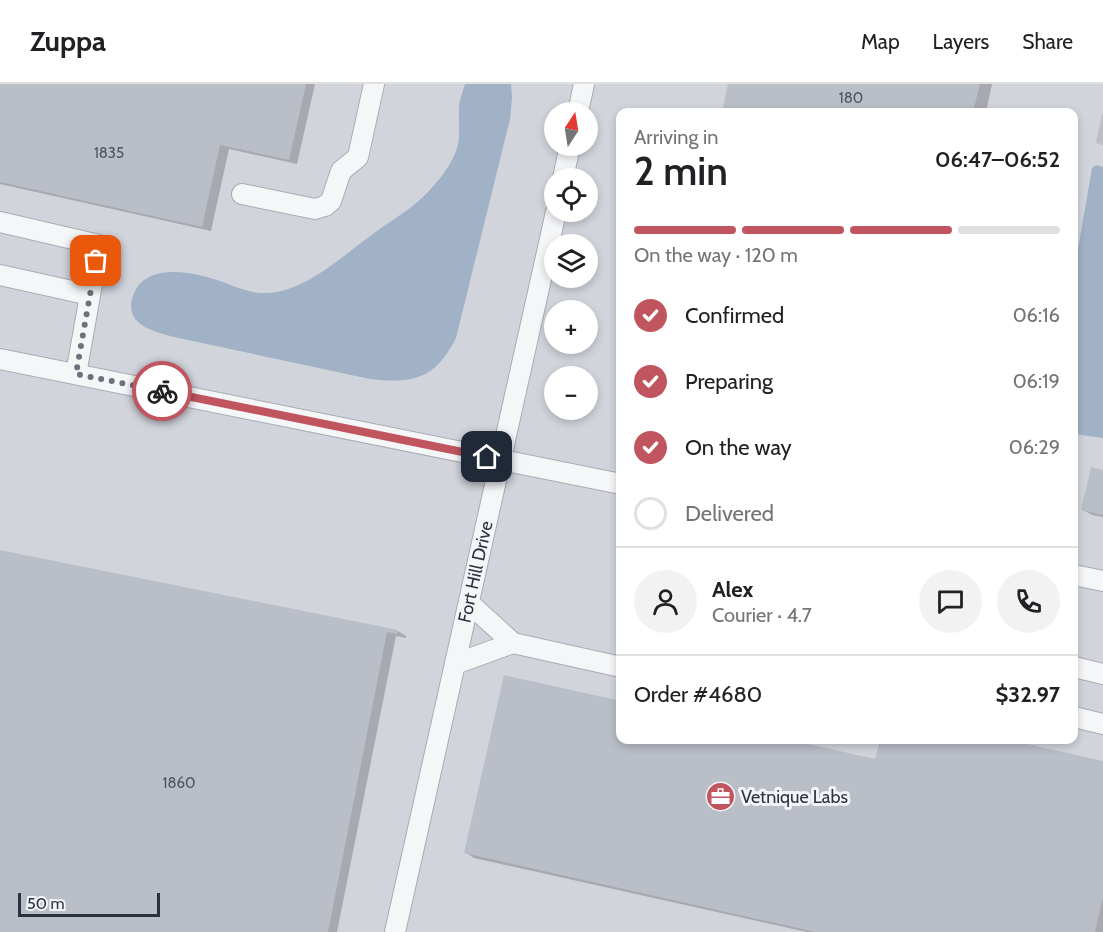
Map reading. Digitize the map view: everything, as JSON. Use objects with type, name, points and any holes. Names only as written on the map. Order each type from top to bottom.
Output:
[{"type":"street","points":[[242,194],[315,209],[325,206],[331,201],[341,171],[358,157],[374,84]]},
{"type":"street","points":[[580,102],[584,84]]},
{"type":"street","points":[[0,222],[99,245],[76,374]]},
{"type":"street","name":"Fort Hill Drive","points":[[395,932],[554,222]]},
{"type":"street","points":[[0,275],[90,295]]},
{"type":"street","points":[[0,359],[616,482]]},
{"type":"street","points":[[1078,577],[1103,581]]},
{"type":"street","points":[[468,603],[513,643],[616,666]]},
{"type":"street","points":[[455,664],[513,643]]},
{"type":"street","points":[[1078,668],[1103,674]]},
{"type":"street","points":[[1078,718],[1103,724]]},
{"type":"shaded area","points":[[0,84],[1103,84],[1103,932],[0,932]]},
{"type":"water","points":[[465,84],[511,84],[510,119],[456,338],[448,352],[431,370],[411,379],[370,379],[174,337],[156,332],[140,324],[135,318],[131,302],[135,291],[149,277],[158,274],[190,273],[245,290],[267,293],[296,286],[325,270],[413,205],[441,177],[456,150],[459,138],[459,106]]},
{"type":"water","points":[[1096,165],[1103,167],[1103,438],[1078,435],[1078,249],[1092,168]]},
{"type":"building","points":[[0,84],[306,84],[289,160],[220,145],[202,227],[0,182]]},
{"type":"building","points":[[728,84],[980,84],[974,108],[723,108]]},
{"type":"building","points":[[1103,114],[1103,145],[1096,143]]},
{"type":"building","points":[[1091,467],[1103,470],[1103,515],[1081,510]]},
{"type":"building","points":[[0,550],[398,630],[397,634],[387,632],[328,932],[0,932]]},
{"type":"building","points":[[504,675],[616,700],[616,744],[808,744],[875,759],[879,744],[1027,744],[1103,761],[1103,897],[1095,932],[815,932],[464,853]]},
{"type":"way so far","points":[[96,261],[76,374],[162,391]]},
{"type":"place","name":"Vetnique Labs","points":[[720,797]]},
{"type":"route","points":[[162,391],[487,457]]}]
